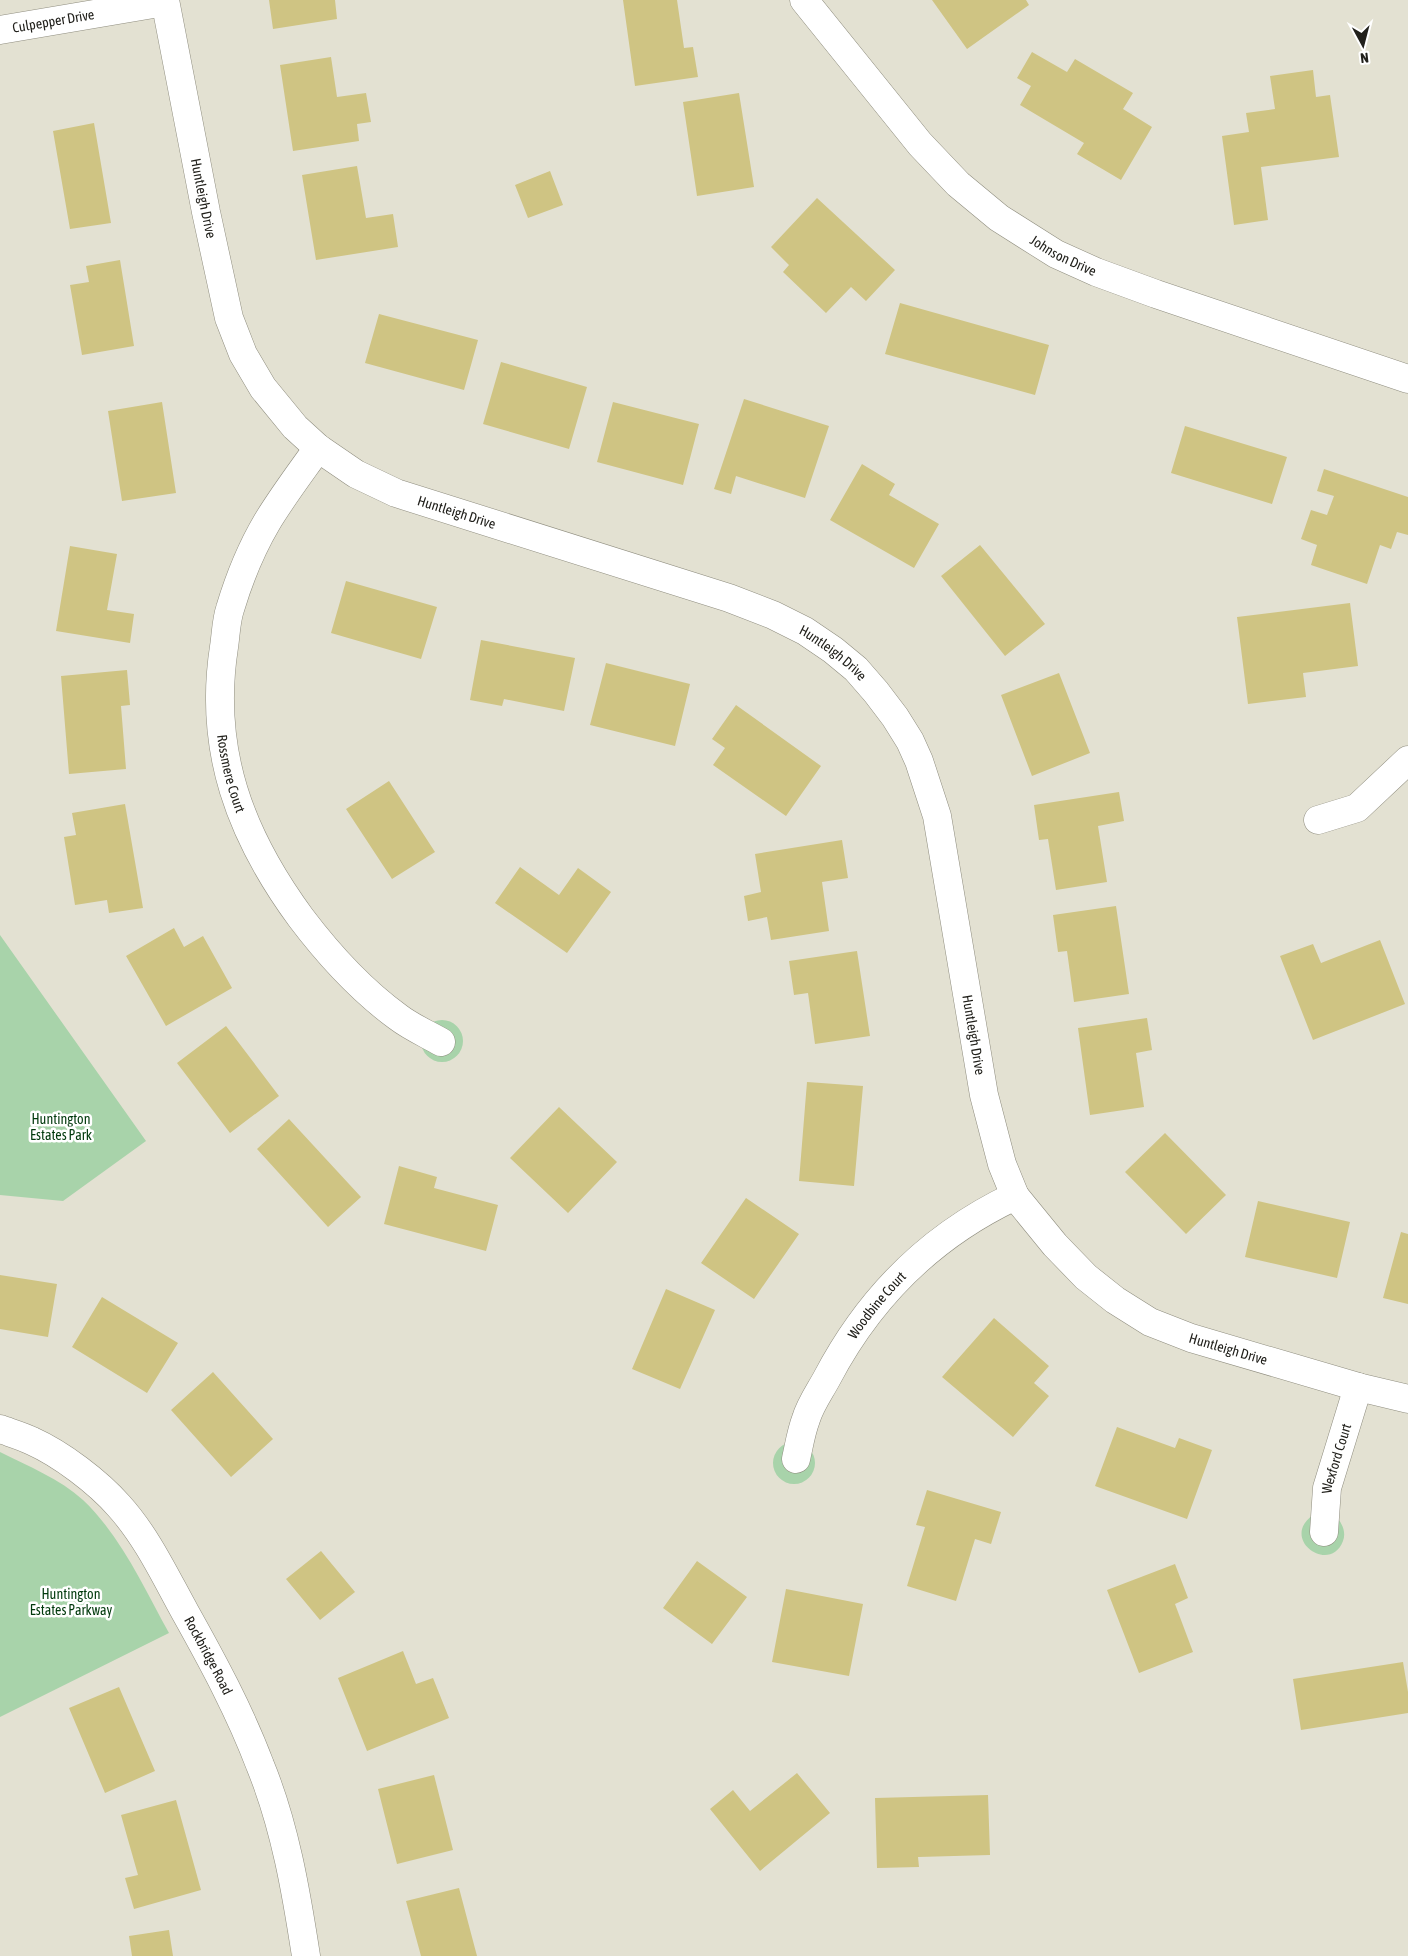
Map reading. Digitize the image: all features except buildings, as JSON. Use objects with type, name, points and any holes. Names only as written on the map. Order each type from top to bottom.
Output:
[{"type":"street","name":"Johnson Drive","points":[[804,0],[933,157],[958,184],[999,218],[1056,254],[1096,272],[1156,294],[1408,379]]},
{"type":"street","name":"Culpepper Drive","points":[[0,30],[165,1]]},
{"type":"street","name":"Huntleigh Drive","points":[[165,1],[206,212],[229,318],[243,354],[264,388],[295,427],[318,448],[356,474],[396,492],[729,598],[773,615],[805,631],[856,669],[895,717],[910,742],[919,761],[937,816],[984,1095],[1002,1164],[1015,1196],[1055,1246],[1086,1277],[1115,1300],[1150,1322],[1192,1338],[1358,1387],[1408,1399]]},
{"type":"street","name":"Rossmere Court","points":[[318,448],[267,522],[255,544],[229,611],[219,678],[221,735],[229,776],[242,816],[261,857],[281,890],[322,945],[344,969],[399,1018],[441,1042]]},
{"type":"street","points":[[1318,820],[1357,808],[1408,760]]},
{"type":"street","name":"Woodbine Court","points":[[796,1460],[806,1418],[842,1350],[874,1304],[903,1272],[947,1236],[992,1206],[1015,1196]]},
{"type":"street","name":"Wexford Court","points":[[1324,1532],[1327,1488],[1358,1387]]},
{"type":"street","name":"Rockbridge Road","points":[[0,1429],[33,1441],[75,1466],[119,1505],[155,1557],[212,1660],[235,1706],[261,1766],[291,1868],[306,1956]]},
{"type":"green space","name":"Huntington Estates Park","points":[[0,935],[146,1141],[63,1201],[0,1195]]},
{"type":"green space","points":[[446,1020],[454,1023],[460,1029],[463,1041],[460,1053],[454,1059],[438,1062],[430,1059],[424,1053],[421,1037],[424,1029],[430,1023]]},
{"type":"green space","points":[[798,1442],[806,1445],[812,1451],[815,1463],[812,1475],[806,1481],[790,1484],[782,1481],[776,1475],[773,1459],[776,1451],[782,1445]]},
{"type":"green space","name":"Huntington Estates Parkway","points":[[0,1452],[43,1473],[74,1492],[97,1514],[131,1563],[169,1633],[0,1717]]},
{"type":"green space","points":[[1313,1515],[1338,1519],[1340,1521],[1344,1529],[1344,1535],[1337,1551],[1328,1555],[1319,1554],[1310,1550],[1304,1543],[1302,1534],[1304,1524]]}]
